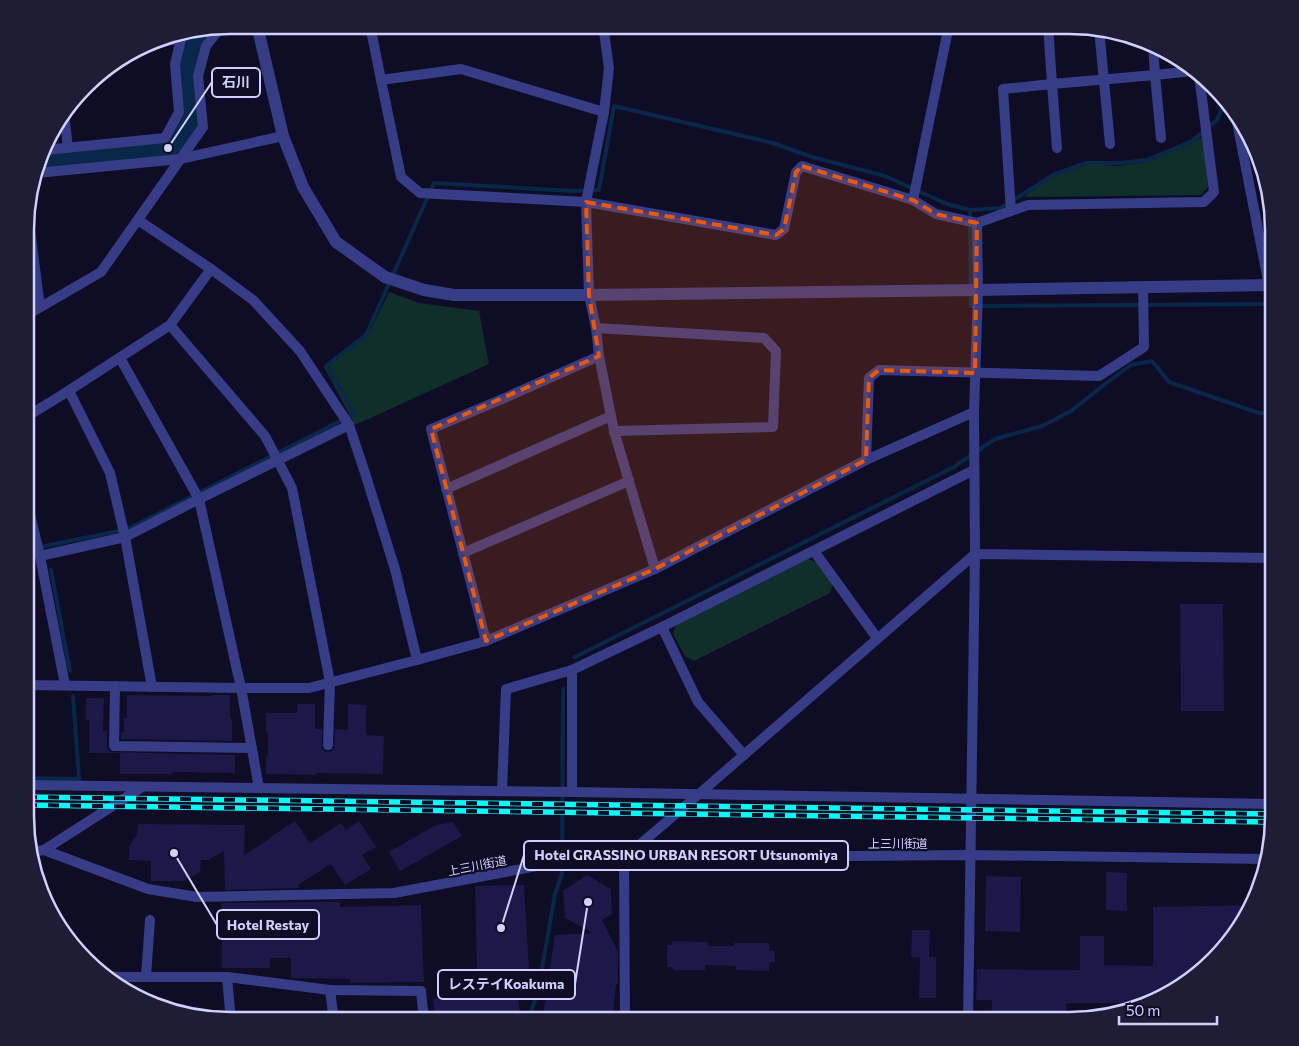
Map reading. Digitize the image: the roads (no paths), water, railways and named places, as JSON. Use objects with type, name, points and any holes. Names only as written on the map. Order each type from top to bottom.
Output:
[{"type":"street","points":[[34,310],[101,272],[203,127],[198,76],[206,46],[216,34]]},
{"type":"street","points":[[259,34],[283,136],[302,188],[336,242],[385,277],[424,290],[454,295],[589,295],[1265,286]]},
{"type":"street","points":[[372,34],[401,177],[420,192],[586,202],[776,235],[784,229],[796,172],[802,166],[913,200],[936,214],[976,223],[1028,204],[1204,202],[1214,192],[1200,83]]},
{"type":"street","points":[[604,34],[609,68],[604,112],[586,202],[589,295],[614,430],[655,569]]},
{"type":"street","points":[[913,200],[947,34]]},
{"type":"street","points":[[1049,34],[1057,148]]},
{"type":"street","points":[[1100,36],[1110,144]]},
{"type":"street","points":[[51,149],[165,138],[179,112],[175,64],[183,39]]},
{"type":"street","points":[[1154,53],[1161,138]]},
{"type":"street","points":[[381,80],[461,69],[604,112]]},
{"type":"street","points":[[1011,211],[1002,89],[1186,72]]},
{"type":"street","points":[[65,124],[68,148]]},
{"type":"street","points":[[1239,133],[1265,257]]},
{"type":"street","points":[[42,172],[180,159],[283,136]]},
{"type":"street","points":[[138,220],[253,300],[300,350],[349,426],[396,569],[418,660]]},
{"type":"street","points":[[968,1012],[975,554],[974,412],[978,290],[976,223]]},
{"type":"street","points":[[34,260],[40,307]]},
{"type":"street","points":[[34,412],[170,325],[211,269]]},
{"type":"street","points":[[866,460],[869,378],[879,370],[1098,376],[1144,347],[1143,287]]},
{"type":"street","points":[[170,325],[265,436],[292,488],[330,682],[328,745]]},
{"type":"street","points":[[596,328],[764,338],[776,351],[773,427],[614,430]]},
{"type":"street","points":[[486,641],[431,429],[599,356]]},
{"type":"street","points":[[120,358],[199,499],[241,688],[259,788]]},
{"type":"street","points":[[69,391],[110,473],[125,537],[152,687]]},
{"type":"street","points":[[34,685],[310,688],[486,641],[655,569],[866,460],[974,412]]},
{"type":"street","points":[[446,489],[611,416]]},
{"type":"street","points":[[40,556],[125,537],[349,426]]},
{"type":"street","points":[[502,791],[506,689],[572,670],[662,627],[974,470]]},
{"type":"street","points":[[463,553],[629,481]]},
{"type":"street","points":[[34,531],[65,685]]},
{"type":"street","points":[[814,550],[877,638]]},
{"type":"street","points":[[625,1012],[624,858],[975,554],[1265,558]]},
{"type":"street","points":[[662,627],[698,702],[744,755]]},
{"type":"street","points":[[572,670],[572,792]]},
{"type":"street","points":[[114,686],[114,746],[252,748]]},
{"type":"street","points":[[34,785],[1265,804]]},
{"type":"street","points":[[44,850],[142,787]]},
{"type":"street","name":"上三川街道","points":[[37,851],[44,850],[148,889],[197,897],[394,894],[569,860],[624,858],[970,855],[1260,859]]},
{"type":"street","points":[[146,977],[150,920]]},
{"type":"street","points":[[125,981],[146,977],[227,977],[330,990],[421,991],[423,1012]]},
{"type":"street","points":[[227,977],[231,1012]]},
{"type":"street","points":[[330,990],[333,1012]]},
{"type":"waterway","points":[[46,161],[168,148],[183,138],[190,116],[186,68],[199,36]]},
{"type":"waterway","points":[[34,548],[128,529],[354,414],[327,365],[366,335],[434,183],[574,191],[599,190],[614,106],[773,143],[812,157],[885,176],[947,204],[970,210],[1001,208],[1053,175],[1086,163],[1120,163],[1147,160],[1192,141],[1217,120],[1223,107]]},
{"type":"waterway","points":[[970,210],[971,306],[1265,304]]},
{"type":"waterway","points":[[575,657],[954,467],[995,439],[1042,426],[1071,411],[1131,365],[1152,361],[1169,382],[1259,413],[1265,413]]},
{"type":"waterway","points":[[51,570],[70,671]]},
{"type":"waterway","points":[[531,1012],[538,991],[555,894],[562,874],[563,689]]},
{"type":"waterway","points":[[34,778],[79,779],[73,696]]},
{"type":"railway","points":[[34,797],[1265,814]]},
{"type":"railway","points":[[34,805],[1265,822]]},
{"type":"place","name":"石川","points":[[168,148]]},
{"type":"place","name":"Hotel Restay","points":[[174,853]]},
{"type":"place","name":"レステイKoakuma","points":[[588,902]]},
{"type":"place","name":"Hotel GRASSINO URBAN RESORT Utsunomiya","points":[[501,928]]}]
